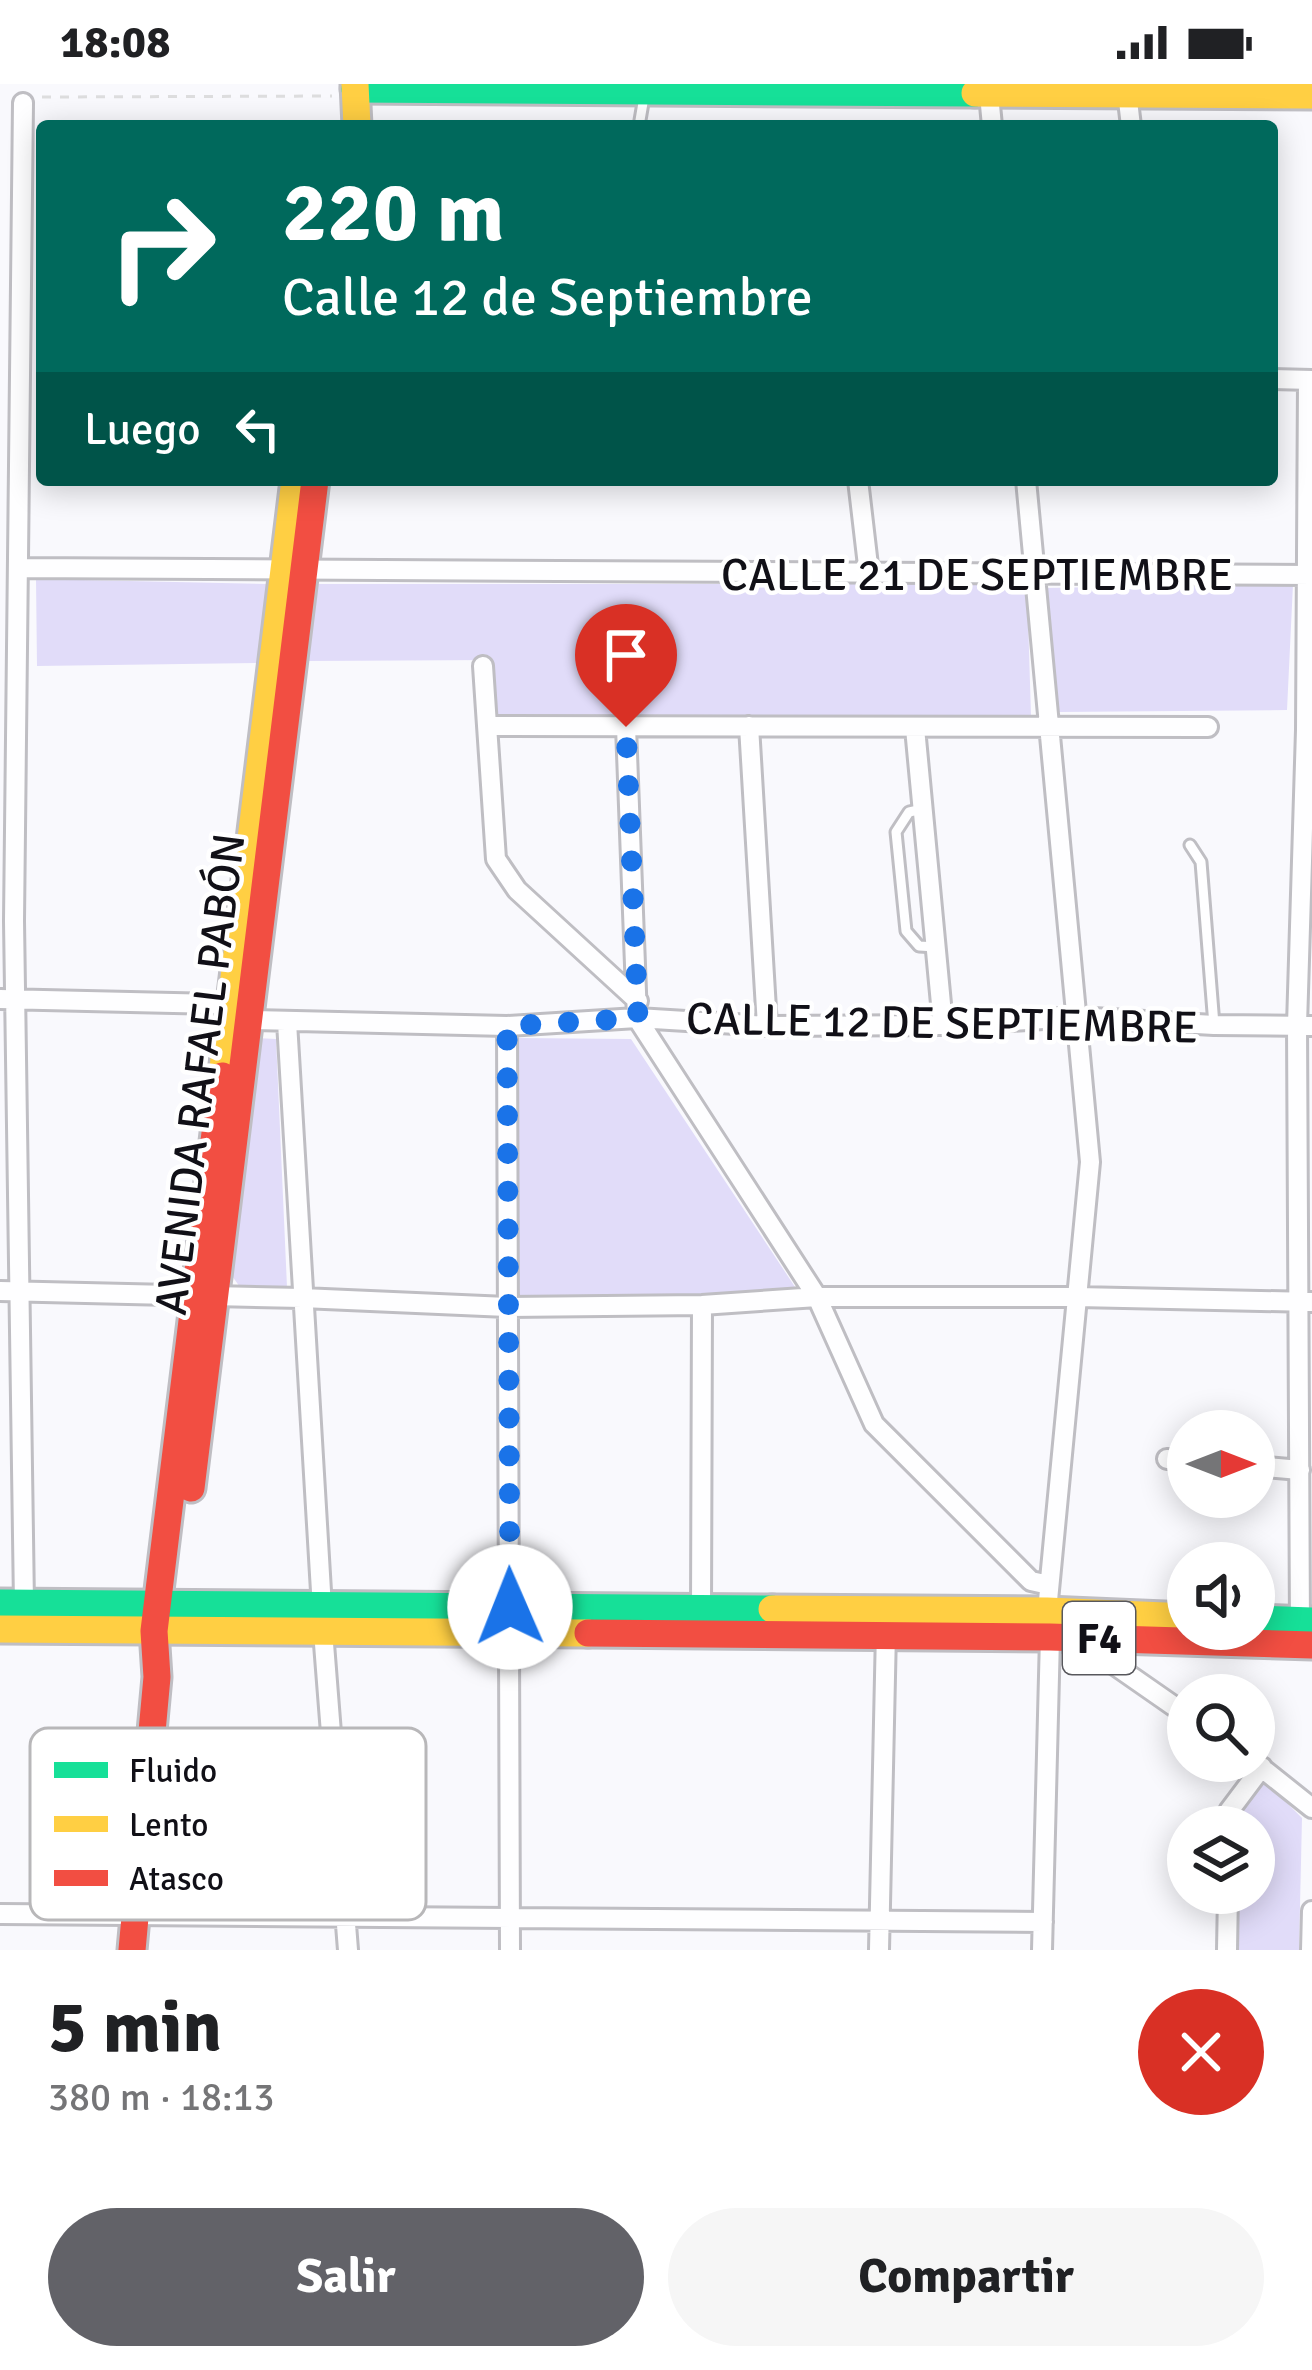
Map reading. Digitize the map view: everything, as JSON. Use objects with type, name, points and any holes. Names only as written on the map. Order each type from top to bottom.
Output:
[{"type":"main road","points":[[355,87],[644,92],[1127,89],[1312,95]]},
{"type":"main road","points":[[346,120],[355,87]]},
{"type":"main road","points":[[355,87],[357,120]]},
{"type":"main road","name":"AVENIDA RAFAEL PABÓN","points":[[152,1728],[292,570],[295,486]]},
{"type":"main road","name":"AVENIDA RAFAEL PABÓN","points":[[292,570],[313,486]]},
{"type":"main road","name":"F4","points":[[12,1604],[165,1618],[323,1620],[885,1623],[1167,1616]]},
{"type":"main road","name":"F4","points":[[510,1621],[701,1611],[885,1623]]},
{"type":"main road","name":"F4","points":[[0,1629],[165,1618]]},
{"type":"main road","name":"F4","points":[[1055,1618],[1306,1633]]},
{"type":"main road","points":[[1275,1625],[1306,1633]]},
{"type":"main road","name":"AVENIDA RAFAEL PABÓN","points":[[132,1950],[135,1920]]},
{"type":"street","points":[[989,89],[992,120]]},
{"type":"street","points":[[1127,89],[1130,120]]},
{"type":"street","points":[[12,1604],[9,999],[23,103]]},
{"type":"street","points":[[19,358],[36,358]]},
{"type":"street","points":[[1278,380],[1310,380],[1306,1633]]},
{"type":"street","points":[[859,486],[868,574]]},
{"type":"street","points":[[1027,486],[1090,1162],[1055,1618],[1042,1950]]},
{"type":"street","name":"CALLE 21 DE SEPTIEMBRE","points":[[18,568],[1309,575]]},
{"type":"street","points":[[483,666],[496,859],[517,890],[638,1009],[817,1297],[874,1424],[1031,1581],[1055,1618],[1167,1701]]},
{"type":"street","points":[[488,727],[1208,727]]},
{"type":"street","points":[[626,727],[638,1009]]},
{"type":"street","points":[[749,727],[767,1026]]},
{"type":"street","points":[[915,728],[943,1025]]},
{"type":"street","name":"CALLE 12 DE SEPTIEMBRE","points":[[9,999],[217,1004],[240,1016],[287,1022],[507,1026],[638,1009],[767,1026],[943,1025],[1076,1017],[1305,1026]]},
{"type":"street","points":[[287,1022],[331,1728]]},
{"type":"street","points":[[507,1026],[510,1950]]},
{"type":"street","points":[[10,1291],[507,1307],[702,1305],[817,1297],[1305,1303]]},
{"type":"street","points":[[701,1611],[702,1305]]},
{"type":"street","points":[[1275,1472],[1304,1481]]},
{"type":"street","points":[[879,1950],[885,1623]]},
{"type":"street","points":[[1275,1778],[1312,1808]]},
{"type":"street","points":[[1311,1950],[1312,1911]]},
{"type":"street","points":[[1227,1950],[1228,1914]]},
{"type":"street","points":[[426,1917],[1043,1922]]},
{"type":"street","points":[[345,1920],[347,1950]]},
{"type":"lane","points":[[640,120],[644,92]]},
{"type":"lane","points":[[922,809],[908,812],[896,832],[906,931],[919,946],[936,947]]},
{"type":"lane","points":[[1190,845],[1202,862],[1214,1025]]},
{"type":"path","points":[[23,103],[36,97],[324,98],[355,87]]},
{"type":"shaded area","points":[[36,579],[268,584],[259,663],[37,666]]},
{"type":"shaded area","points":[[316,584],[1027,584],[1031,716],[494,718],[493,660],[308,661]]},
{"type":"shaded area","points":[[1293,584],[1287,710],[1059,712],[1045,588]]},
{"type":"shaded area","points":[[256,1038],[276,1039],[287,1287],[242,1290],[230,1273]]},
{"type":"shaded area","points":[[518,1038],[631,1039],[801,1296],[518,1297]]},
{"type":"shaded area","points":[[1258,1782],[1266,1782],[1302,1818],[1299,1950],[1234,1950],[1235,1914],[1275,1914],[1275,1806],[1243,1806]]},
{"type":"traffic: fast","points":[[355,89],[975,93]]},
{"type":"traffic: fast","points":[[0,1603],[772,1609]]},
{"type":"traffic: fast","points":[[1275,1620],[1312,1621]]},
{"type":"traffic: slow","points":[[355,84],[357,120]]},
{"type":"traffic: slow","points":[[975,93],[1312,95]]},
{"type":"traffic: slow","points":[[222,1076],[294,486]]},
{"type":"traffic: slow","points":[[772,1609],[1167,1616]]},
{"type":"traffic: slow","points":[[0,1629],[588,1633]]},
{"type":"traffic: jam","points":[[191,1488],[314,486]]},
{"type":"traffic: jam","points":[[152,1728],[157,1677],[154,1631],[222,1076]]},
{"type":"traffic: jam","points":[[588,1633],[1050,1637],[1312,1645]]},
{"type":"traffic: jam","points":[[132,1950],[135,1920]]},
{"type":"route","points":[[510,1607],[507,1026],[638,1018],[626,727]]}]
